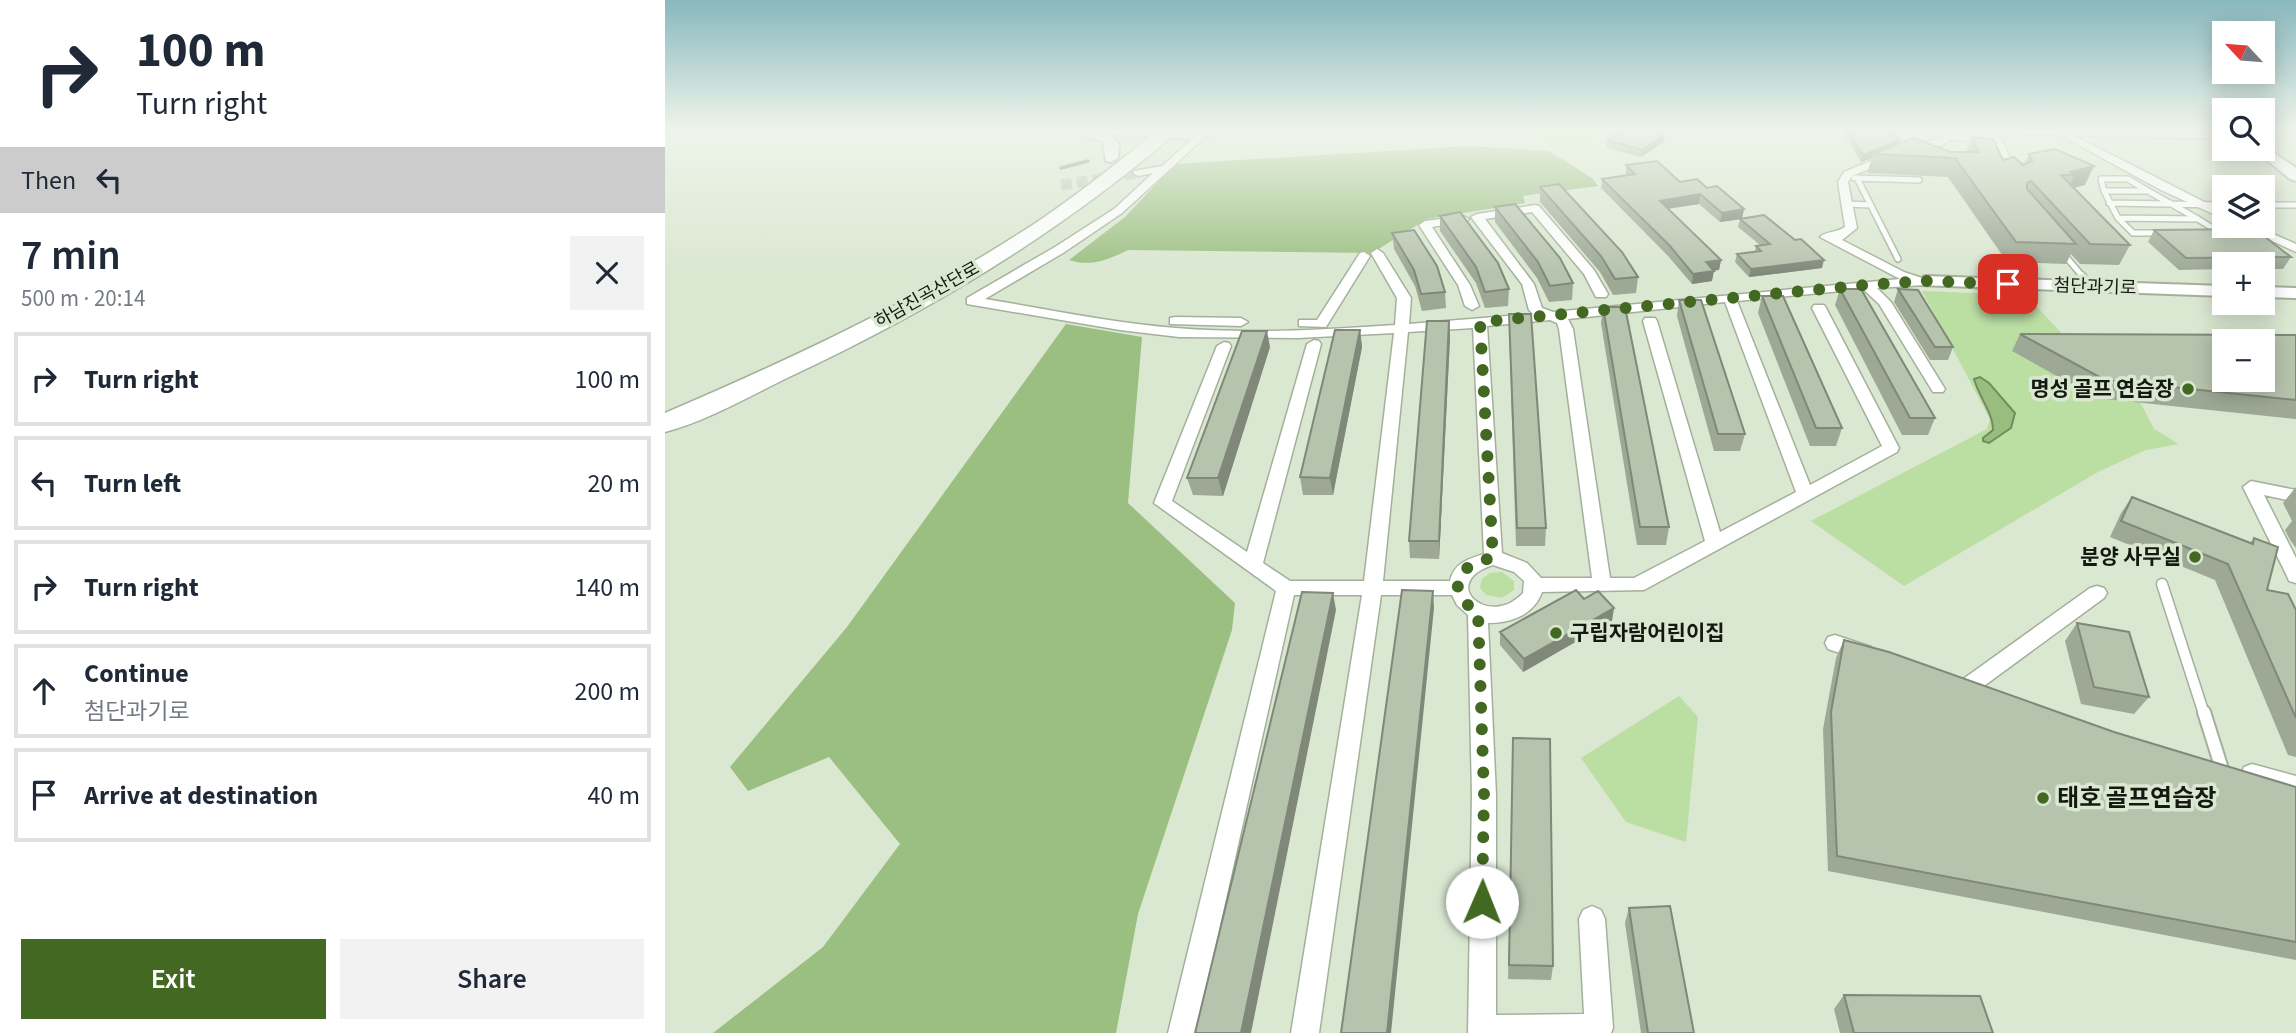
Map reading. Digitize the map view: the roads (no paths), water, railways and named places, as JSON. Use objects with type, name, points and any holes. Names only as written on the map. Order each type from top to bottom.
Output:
[{"type":"highway","name":"하남진곡산단로","points":[[665,409],[732,380],[916,287],[1030,220],[1085,178]]},
{"type":"highway","name":"하남진곡산단로","points":[[665,423],[740,391],[937,292],[1033,234],[1110,178]]},
{"type":"street","points":[[1155,178],[1118,211],[1059,250],[972,301],[1126,325],[1209,334],[1299,333],[1480,322],[1924,281]]},
{"type":"street","points":[[1851,178],[1843,182],[1851,225],[1860,243],[1879,262]]},
{"type":"street","points":[[2148,178],[2212,210]]},
{"type":"street","points":[[1472,306],[1464,285],[1425,225],[1535,208],[1590,273],[1601,294]]},
{"type":"street","points":[[1476,217],[1528,284],[1537,310],[1563,321],[1566,329],[1602,585]]},
{"type":"street","points":[[1851,225],[1843,236],[1821,237],[1879,262],[1900,275],[1924,281]]},
{"type":"street","points":[[2273,238],[2296,248]]},
{"type":"street","points":[[1126,325],[1153,320],[1321,324],[1371,255],[1404,298],[1373,588],[1305,1033]]},
{"type":"street","name":"첨단과기로","points":[[1924,281],[2212,291]]},
{"type":"street","points":[[1866,285],[1884,302],[1938,389]]},
{"type":"street","points":[[2275,292],[2296,293]]},
{"type":"street","points":[[1730,299],[1805,494]]},
{"type":"street","points":[[1533,585],[1637,585],[1891,448],[1819,308]]},
{"type":"street","points":[[1650,321],[1714,542]]},
{"type":"street","points":[[1480,322],[1493,558]]},
{"type":"street","points":[[1253,565],[1314,344]]},
{"type":"street","points":[[1224,346],[1163,503],[1286,588],[1457,588]]},
{"type":"street","points":[[2296,496],[2251,487],[2296,576]]},
{"type":"street","points":[[1493,558],[1516,562],[1531,576],[1533,585],[1532,595],[1517,610],[1504,614],[1478,612],[1468,606],[1457,588],[1458,579],[1471,564],[1493,558]]},
{"type":"street","points":[[1182,1033],[1286,588]]},
{"type":"street","points":[[1991,697],[1959,686],[2097,593]]},
{"type":"street","points":[[1478,612],[1484,795],[1481,1031],[1600,1031],[1592,919]]},
{"type":"street","points":[[1835,643],[1887,661]]},
{"type":"street","points":[[2196,760],[2296,786]]},
{"type":"lane","points":[[1851,178],[1870,205],[1898,259]]},
{"type":"lane","points":[[1858,178],[1919,180]]},
{"type":"lane","points":[[2123,178],[2101,179],[2117,218],[2133,233],[2174,233]]},
{"type":"lane","points":[[2129,178],[2224,234],[2199,233]]},
{"type":"lane","points":[[2104,191],[2148,191]]},
{"type":"lane","points":[[1847,204],[1870,205]]},
{"type":"lane","points":[[2109,204],[2212,205]]},
{"type":"lane","points":[[2275,205],[2296,205]]},
{"type":"lane","points":[[2117,218],[2198,219]]},
{"type":"lane","points":[[2057,246],[2092,287]]},
{"type":"lane","points":[[2162,584],[2221,766]]},
{"type":"tunnel","points":[[1061,185],[1105,178]]},
{"type":"place","name":"명성 골프 연습장","points":[[2188,389]]},
{"type":"place","name":"분양 사무실","points":[[2195,557]]},
{"type":"place","name":"구립자람어린이집","points":[[1556,633]]},
{"type":"place","name":"태호 골프연습장","points":[[2043,798]]}]
